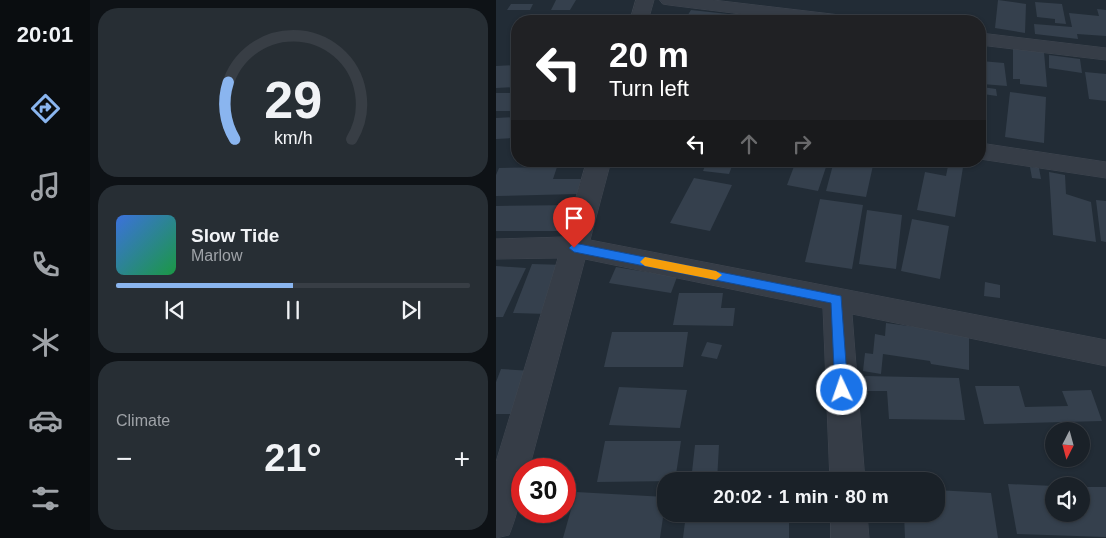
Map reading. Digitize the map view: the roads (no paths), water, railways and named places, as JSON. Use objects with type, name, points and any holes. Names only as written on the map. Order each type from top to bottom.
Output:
[{"type":"street","points":[[641,15],[645,0]]},
{"type":"street","points":[[669,0],[791,15]]},
{"type":"street","points":[[986,40],[1106,54]]},
{"type":"street","points":[[986,151],[1106,170]]},
{"type":"street","points":[[496,522],[597,167]]},
{"type":"street","points":[[496,249],[574,248],[1105,354]]},
{"type":"street","points":[[837,300],[847,472]]},
{"type":"street","points":[[849,522],[850,538]]}]
